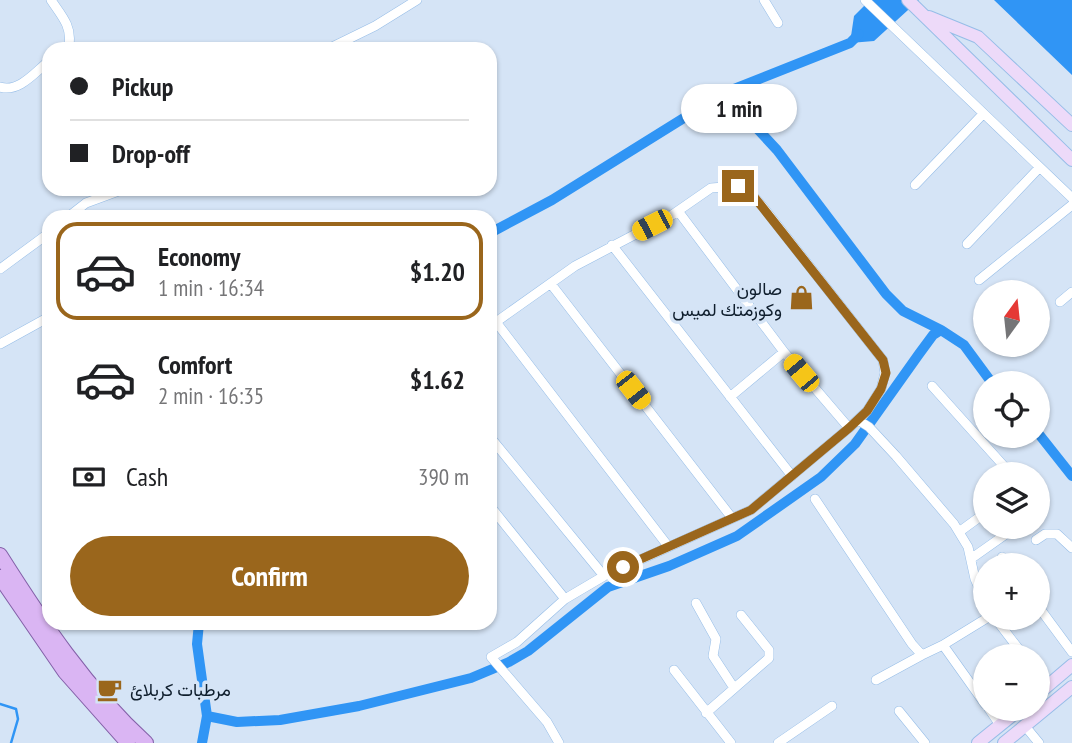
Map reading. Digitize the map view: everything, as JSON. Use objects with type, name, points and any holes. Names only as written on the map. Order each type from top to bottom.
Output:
[{"type":"main road","points":[[916,8],[978,37],[1072,125]]},
{"type":"main road","points":[[916,8],[1072,160]]},
{"type":"main road","points":[[0,555],[42,621]]},
{"type":"main road","points":[[0,577],[65,672],[128,743]]},
{"type":"main road","points":[[48,630],[73,665],[146,743]]},
{"type":"main road","points":[[1050,684],[1072,665]]},
{"type":"main road","points":[[1004,743],[1072,687]]},
{"type":"main road","points":[[978,743],[1005,721]]},
{"type":"street","points":[[51,0],[68,24],[71,34],[69,42]]},
{"type":"street","points":[[343,42],[376,26],[417,0]]},
{"type":"street","points":[[764,0],[778,23]]},
{"type":"street","points":[[865,0],[1072,198]]},
{"type":"street","points":[[0,88],[9,90],[19,86],[42,67]]},
{"type":"street","points":[[915,185],[983,114]]},
{"type":"street","points":[[967,244],[1039,168]]},
{"type":"street","points":[[497,321],[575,266],[678,211],[711,188],[738,186],[755,198],[883,360],[886,373],[881,389],[863,423],[849,428],[751,510],[604,576],[565,598],[517,642],[491,657],[547,722],[559,743]]},
{"type":"street","points":[[77,210],[86,203],[105,196]]},
{"type":"street","points":[[979,280],[1072,205]]},
{"type":"street","points":[[678,211],[784,352],[849,428]]},
{"type":"street","points":[[0,269],[42,238]]},
{"type":"street","points":[[612,245],[792,476]]},
{"type":"street","points":[[551,284],[732,518]]},
{"type":"street","points":[[1060,302],[1072,292]]},
{"type":"street","points":[[0,344],[42,321]]},
{"type":"street","points":[[497,323],[668,546]]},
{"type":"street","points":[[730,397],[784,352]]},
{"type":"street","points":[[932,386],[1001,462]]},
{"type":"street","points":[[863,423],[959,532],[973,565]]},
{"type":"street","points":[[497,446],[604,576]]},
{"type":"street","points":[[815,499],[855,562],[912,644],[922,654]]},
{"type":"street","points":[[497,515],[565,598]]},
{"type":"street","points":[[959,532],[973,522]]},
{"type":"street","points":[[1036,540],[1045,534],[1057,534],[1072,548]]},
{"type":"street","points":[[972,558],[999,539]]},
{"type":"street","points":[[696,603],[716,639],[713,656],[734,688]]},
{"type":"street","points":[[706,713],[768,661],[770,656],[769,650],[741,615]]},
{"type":"street","points":[[1050,622],[1072,652]]},
{"type":"street","points":[[876,680],[973,627]]},
{"type":"street","points":[[1004,630],[1015,644]]},
{"type":"street","points":[[943,645],[973,687]]},
{"type":"street","points":[[674,670],[731,743]]},
{"type":"street","points":[[778,743],[832,706]]},
{"type":"street","points":[[899,711],[925,743]]},
{"type":"street","points":[[997,721],[1000,725]]},
{"type":"street","points":[[1025,726],[1039,743]]},
{"type":"water","points":[[870,0],[919,0],[874,41],[850,43],[854,16]]},
{"type":"water","points":[[994,0],[1072,0],[1072,75]]},
{"type":"waterway","points":[[497,229],[552,200],[724,93],[850,43],[859,34]]},
{"type":"waterway","points":[[724,93],[777,150],[886,294],[903,311],[964,345],[983,371]]},
{"type":"waterway","points":[[207,716],[237,722],[280,720],[359,706],[471,678],[509,662],[528,651],[608,587],[669,566],[737,536],[821,477],[855,444],[933,335],[941,330]]},
{"type":"waterway","points":[[1050,448],[1072,476]]},
{"type":"waterway","points":[[198,630],[197,644],[207,716],[202,743]]},
{"type":"waterway","points":[[0,704],[16,709],[18,719],[11,743]]},
{"type":"place","name":"صالون وكوزمتك لميس","points":[[802,298]]},
{"type":"place","name":"مرطبات كربلائ","points":[[110,689]]},
{"type":"route","points":[[623,567],[751,510],[867,411],[881,389],[886,373],[883,360],[815,273],[755,198],[738,186]]}]
